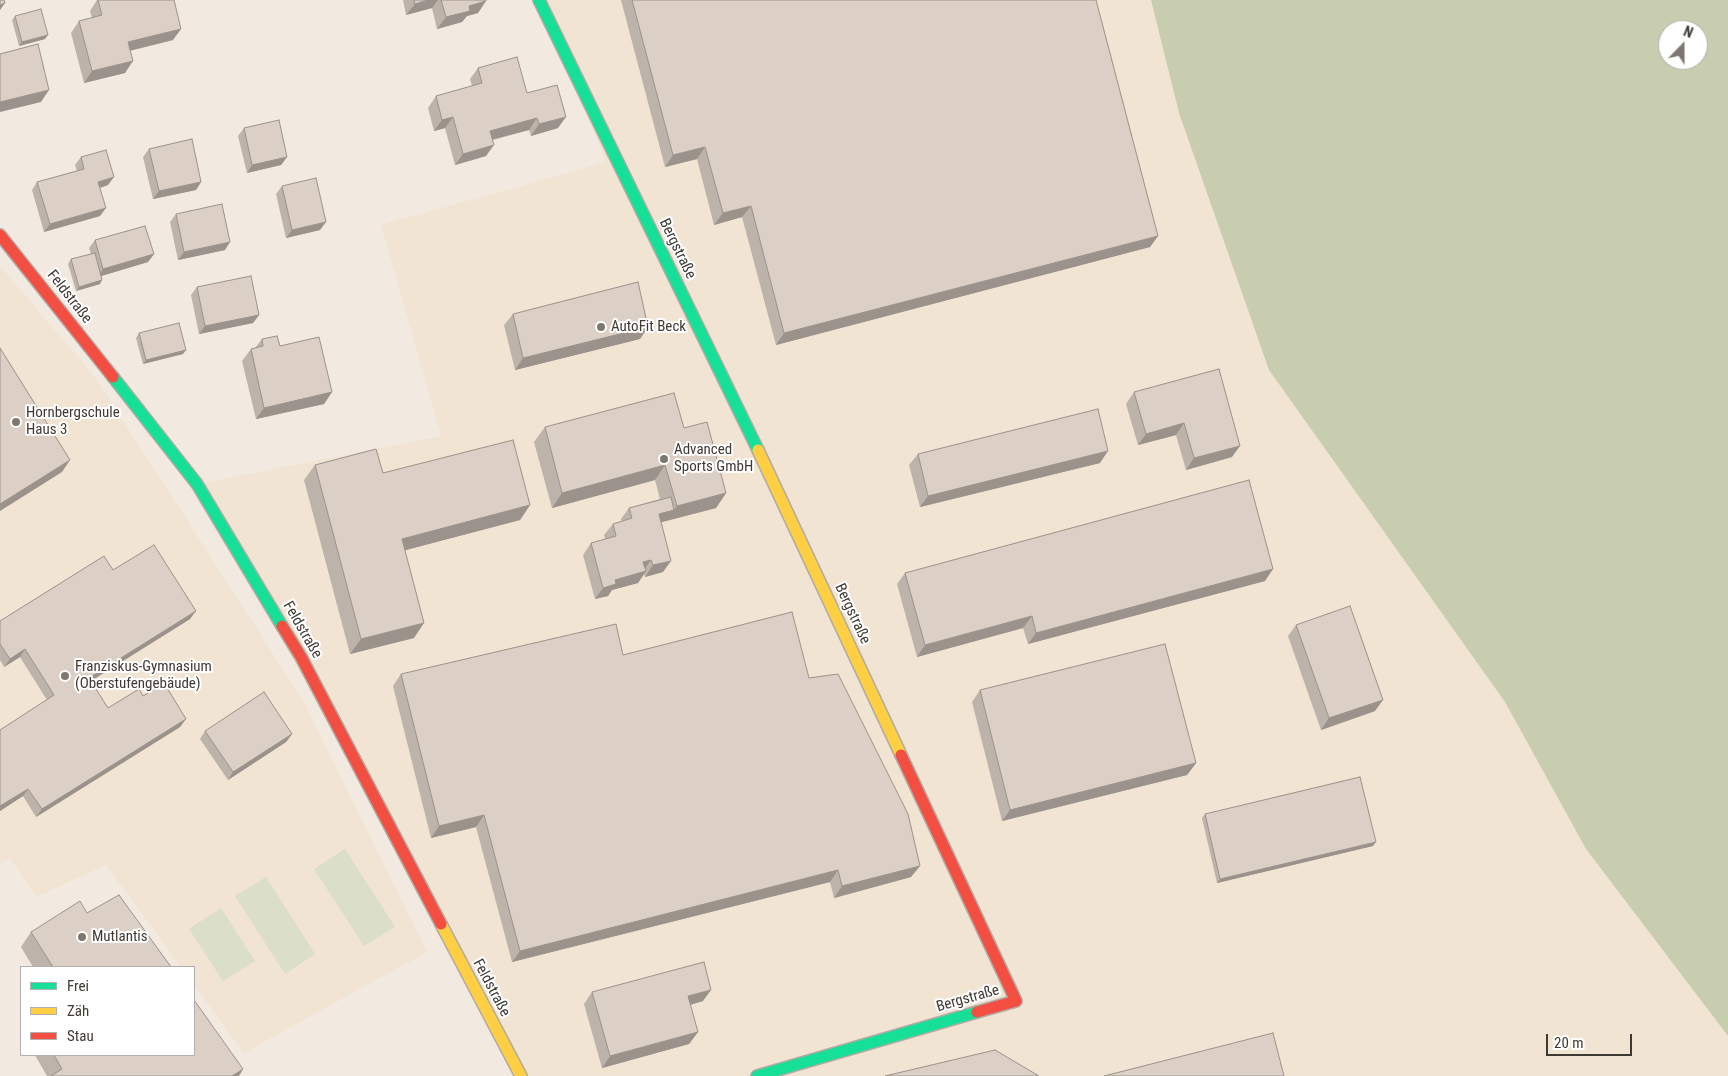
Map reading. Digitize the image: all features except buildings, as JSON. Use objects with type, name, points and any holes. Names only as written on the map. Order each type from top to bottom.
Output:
[{"type":"street","name":"Bergstraße","points":[[539,0],[771,477],[1016,1001],[757,1076]]},
{"type":"street","name":"Feldstraße","points":[[0,235],[197,484],[301,657],[521,1076]]},
{"type":"shaded area","points":[[539,0],[1151,0],[1179,113],[1269,370],[1505,702],[1586,849],[1728,1036],[1728,1076],[521,1076],[197,484],[441,436],[381,225],[606,162]]},
{"type":"shaded area","points":[[0,266],[95,377],[304,702],[427,952],[244,1053],[195,986],[195,966],[180,966],[106,865],[36,897],[10,858],[0,864]]},
{"type":"green space","points":[[1151,0],[1728,0],[1728,1036],[1586,849],[1505,702],[1269,370],[1179,113]]},
{"type":"green space","points":[[345,849],[395,927],[364,946],[314,869]]},
{"type":"green space","points":[[266,877],[315,954],[285,974],[235,896]]},
{"type":"green space","points":[[221,908],[255,961],[223,981],[189,929]]},
{"type":"traffic: fast","points":[[539,0],[758,450]]},
{"type":"traffic: fast","points":[[113,377],[197,484],[282,626]]},
{"type":"traffic: fast","points":[[757,1076],[977,1012]]},
{"type":"traffic: slow","points":[[758,450],[901,755]]},
{"type":"traffic: slow","points":[[441,924],[521,1076]]},
{"type":"traffic: jam","points":[[0,235],[113,377]]},
{"type":"traffic: jam","points":[[282,626],[301,657],[441,924]]},
{"type":"traffic: jam","points":[[901,755],[1016,1001],[977,1012]]},
{"type":"place","name":"AutoFit Beck","points":[[601,327]]},
{"type":"place","name":"Hornbergschule Haus 3","points":[[16,422]]},
{"type":"place","name":"Advanced Sports GmbH","points":[[664,459]]},
{"type":"place","name":"Franziskus-Gymnasium (Oberstufengebäude)","points":[[65,676]]},
{"type":"place","name":"Mutlantis","points":[[82,937]]}]
